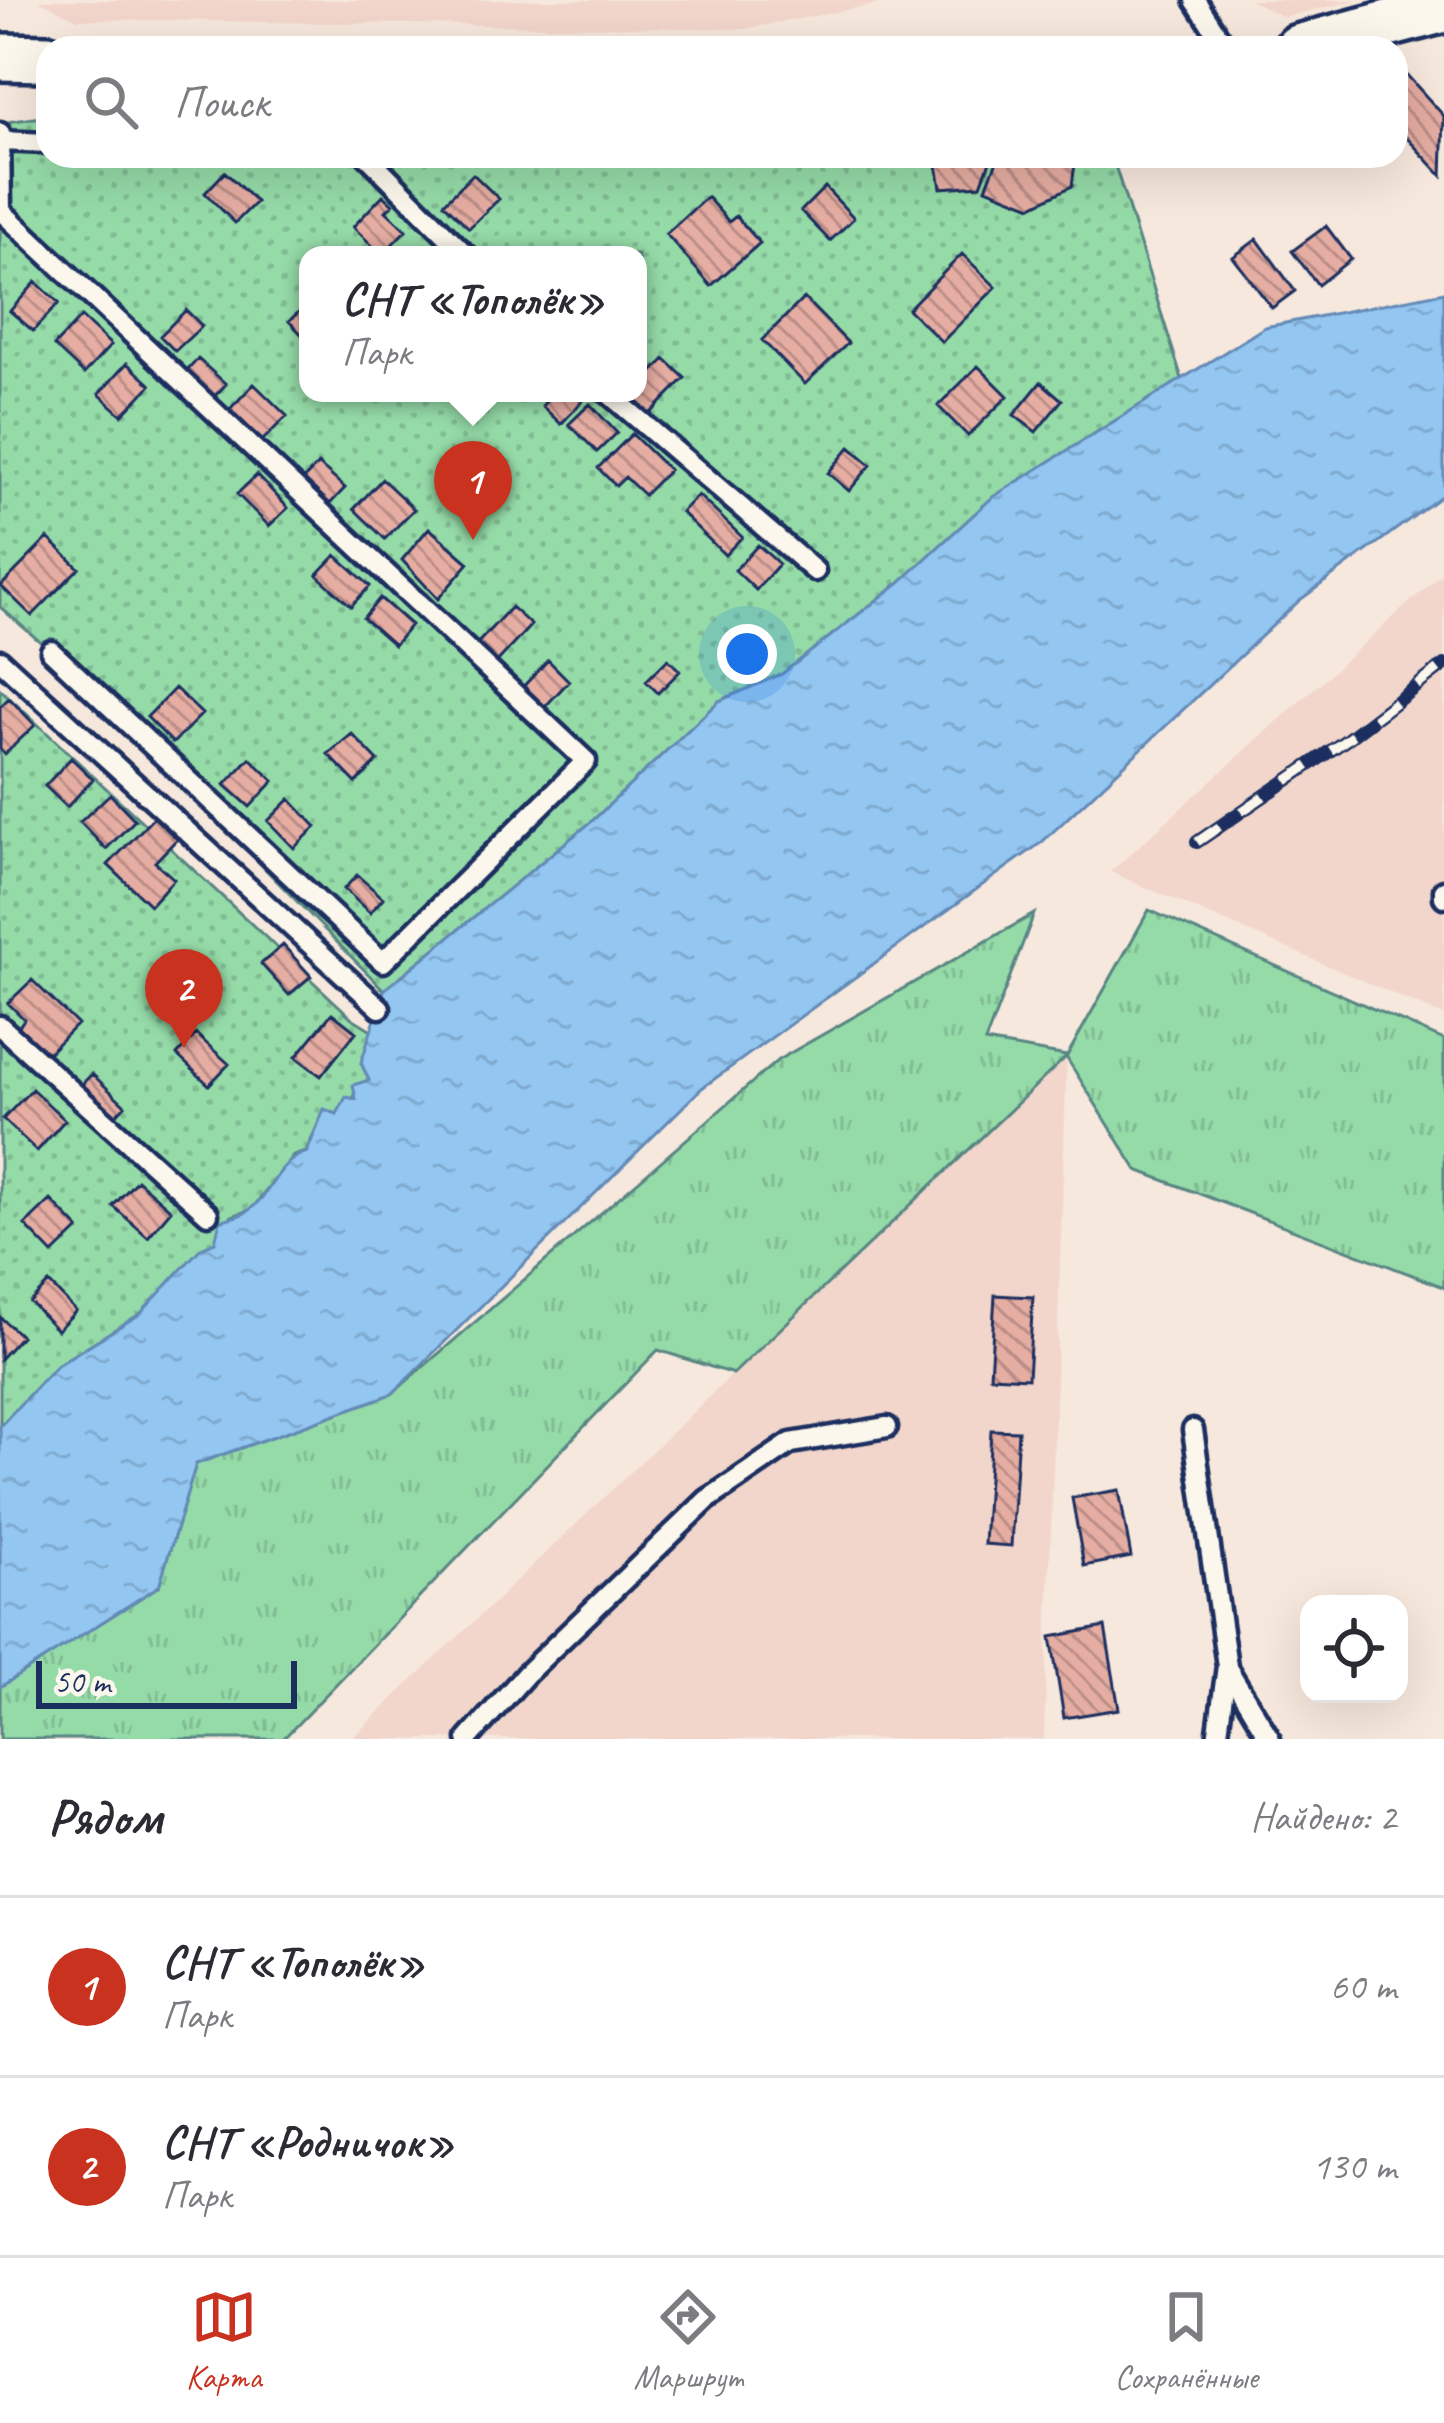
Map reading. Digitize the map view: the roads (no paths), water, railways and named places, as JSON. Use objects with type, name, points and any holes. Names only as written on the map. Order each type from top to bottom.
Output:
[{"type":"street","points":[[1343,36],[1444,9]]},
{"type":"street","points":[[0,58],[36,58]]},
{"type":"lane","points":[[1196,0],[1218,36]]},
{"type":"lane","points":[[36,142],[0,137],[1,212],[586,761],[383,962],[51,651]]},
{"type":"lane","points":[[379,168],[457,246]]},
{"type":"lane","points":[[618,402],[815,571]]},
{"type":"lane","points":[[0,660],[380,1008]]},
{"type":"lane","points":[[0,1026],[208,1214]]},
{"type":"lane","points":[[469,1739],[526,1674],[707,1500],[791,1443],[887,1427]]},
{"type":"lane","points":[[1193,1430],[1227,1666],[1217,1739]]},
{"type":"lane","points":[[1227,1666],[1245,1706],[1270,1739]]},
{"type":"water","points":[[1444,292],[1444,494],[1300,600],[1042,842],[702,1088],[392,1394],[196,1464],[159,1586],[0,1687],[0,1426],[57,1365],[140,1314],[201,1248],[215,1242],[220,1221],[243,1214],[257,1203],[281,1170],[307,1152],[324,1109],[337,1114],[346,1097],[356,1099],[353,1085],[369,1080],[361,1063],[384,990],[591,822],[719,701],[782,674],[899,583],[993,497],[1265,327]]},
{"type":"railway","points":[[1197,842],[1346,740],[1444,665]]},
{"type":"place","name":"СНТ «Тополёк»","points":[[473,540]]},
{"type":"place","name":"СНТ «Родничок»","points":[[184,1048]]}]
